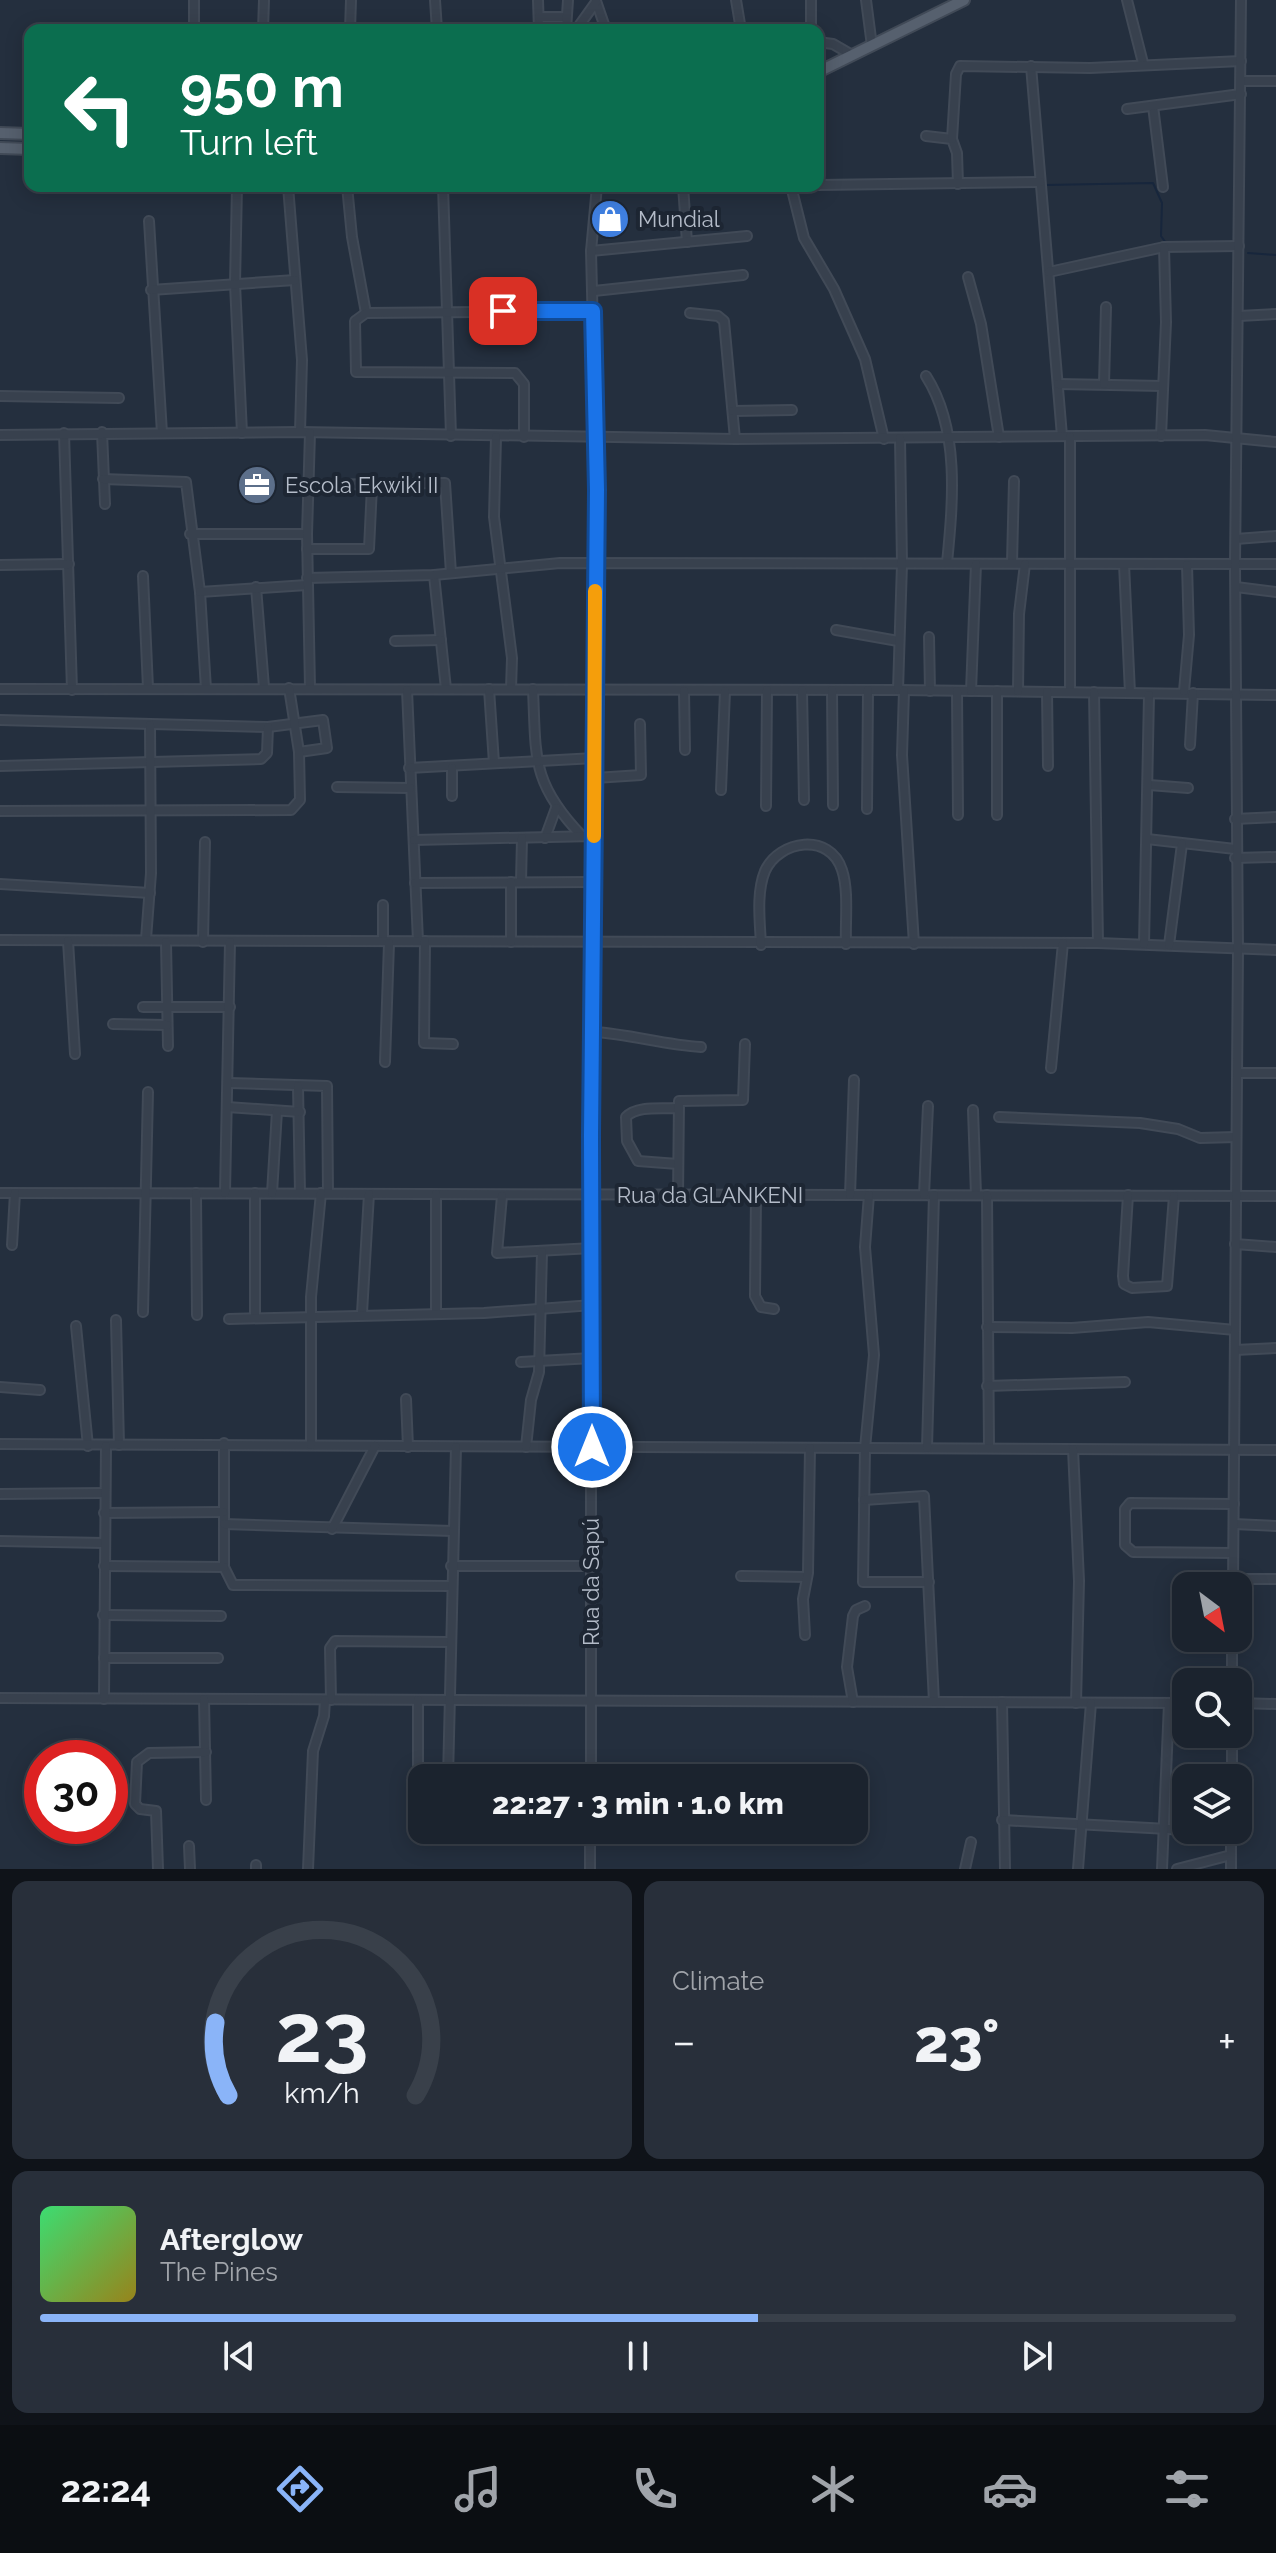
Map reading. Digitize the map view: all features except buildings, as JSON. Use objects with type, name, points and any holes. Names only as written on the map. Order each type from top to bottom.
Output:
[{"type":"main road","points":[[824,69],[964,0]]},
{"type":"main road","points":[[0,133],[24,134]]},
{"type":"main road","points":[[0,148],[24,149]]},
{"type":"street","points":[[194,0],[194,24]]},
{"type":"street","points":[[263,24],[264,0]]},
{"type":"street","points":[[350,24],[351,0]]},
{"type":"street","points":[[435,0],[437,24]]},
{"type":"street","points":[[538,0],[539,24]]},
{"type":"street","points":[[566,24],[568,0]]},
{"type":"street","points":[[736,0],[740,24]]},
{"type":"street","points":[[811,0],[811,24]]},
{"type":"street","points":[[866,0],[872,46]]},
{"type":"street","points":[[1127,0],[1143,63]]},
{"type":"street","points":[[1233,1572],[1238,950],[1235,564],[1239,439],[1241,0]]},
{"type":"street","points":[[580,24],[596,1]]},
{"type":"street","points":[[596,1],[604,24]]},
{"type":"street","points":[[539,17],[566,17]]},
{"type":"street","points":[[824,43],[833,44],[852,55]]},
{"type":"street","points":[[958,184],[957,153],[952,139],[956,68],[1090,68],[1143,63],[1241,61]]},
{"type":"street","points":[[1031,66],[1058,384],[1066,436],[1072,564],[1070,692]]},
{"type":"street","points":[[1241,81],[1276,81]]},
{"type":"street","points":[[1127,109],[1241,94]]},
{"type":"street","points":[[1153,106],[1163,187]]},
{"type":"street","points":[[926,136],[952,139]]},
{"type":"street","points":[[824,185],[1040,182]]},
{"type":"street","points":[[237,192],[235,284],[242,433]]},
{"type":"street","points":[[288,192],[310,485],[307,534],[310,688]]},
{"type":"street","points":[[348,192],[366,313]]},
{"type":"street","points":[[443,192],[451,436]]},
{"type":"street","name":"Rua da Sapú","points":[[591,1764],[596,438],[591,251],[597,192]]},
{"type":"street","points":[[683,192],[687,242]]},
{"type":"street","points":[[792,192],[804,238],[834,289],[865,359],[884,439]]},
{"type":"street","points":[[149,221],[162,433]]},
{"type":"street","points":[[591,251],[747,236]]},
{"type":"street","points":[[1049,272],[1164,247],[1239,246]]},
{"type":"street","points":[[1161,436],[1164,247]]},
{"type":"street","points":[[594,291],[743,275]]},
{"type":"street","points":[[968,277],[981,324],[999,437]]},
{"type":"street","points":[[151,290],[295,280]]},
{"type":"street","points":[[1104,384],[1106,307]]},
{"type":"street","points":[[524,437],[521,377],[504,372],[448,375],[356,372],[355,321],[366,313],[593,311]]},
{"type":"street","points":[[690,313],[718,316],[724,321],[735,439]]},
{"type":"street","points":[[1239,316],[1276,314]]},
{"type":"street","points":[[926,376],[938,394],[948,438],[952,514],[947,563]]},
{"type":"street","points":[[1058,384],[1163,386]]},
{"type":"street","points":[[0,396],[119,398]]},
{"type":"street","points":[[733,411],[792,410]]},
{"type":"street","points":[[102,432],[105,504]]},
{"type":"street","points":[[0,435],[305,432],[735,439],[1161,436],[1276,442]]},
{"type":"street","points":[[64,433],[72,690]]},
{"type":"street","points":[[496,437],[494,517],[512,658],[511,689]]},
{"type":"street","points":[[900,438],[902,564],[898,641],[914,944]]},
{"type":"street","points":[[103,479],[186,482],[190,534],[200,592],[206,689]]},
{"type":"street","points":[[1012,563],[1014,481]]},
{"type":"street","points":[[310,485],[445,483],[451,573]]},
{"type":"street","points":[[307,549],[369,549],[372,486]]},
{"type":"street","points":[[190,534],[307,534]]},
{"type":"street","points":[[1236,539],[1276,536]]},
{"type":"street","points":[[200,592],[307,581],[595,563],[1276,564]]},
{"type":"street","points":[[0,565],[69,564]]},
{"type":"street","points":[[971,691],[976,564]]},
{"type":"street","points":[[1018,691],[1019,614],[1025,564]]},
{"type":"street","points":[[1124,564],[1130,693]]},
{"type":"street","points":[[1187,565],[1190,745]]},
{"type":"street","points":[[434,575],[446,689]]},
{"type":"street","points":[[143,576],[148,688]]},
{"type":"street","points":[[256,587],[264,687]]},
{"type":"street","points":[[1236,587],[1276,592]]},
{"type":"street","points":[[836,630],[898,641]]},
{"type":"street","points":[[929,637],[930,691]]},
{"type":"street","points":[[395,641],[441,640]]},
{"type":"street","points":[[0,811],[291,810],[300,800],[299,752],[289,688]]},
{"type":"street","points":[[0,689],[595,688],[1276,695]]},
{"type":"street","points":[[489,689],[494,763]]},
{"type":"street","points":[[533,689],[536,761],[556,808],[582,836]]},
{"type":"street","points":[[407,690],[415,883],[422,941],[424,1043],[453,1044]]},
{"type":"street","points":[[766,806],[767,690]]},
{"type":"street","points":[[802,690],[804,800]]},
{"type":"street","points":[[832,690],[833,805]]},
{"type":"street","points":[[867,809],[868,690]]},
{"type":"street","points":[[684,691],[685,750]]},
{"type":"street","points":[[721,790],[725,691]]},
{"type":"street","points":[[957,691],[958,815]]},
{"type":"street","points":[[997,691],[997,815]]},
{"type":"street","points":[[1047,692],[1048,766]]},
{"type":"street","points":[[1094,692],[1098,943]]},
{"type":"street","points":[[1144,944],[1149,695]]},
{"type":"street","points":[[0,720],[268,727],[293,726],[320,719],[324,722],[327,748],[299,752]]},
{"type":"street","points":[[595,778],[641,775],[640,724]]},
{"type":"street","points":[[146,939],[150,893],[150,725]]},
{"type":"street","points":[[0,766],[261,759],[267,753],[268,727]]},
{"type":"street","points":[[409,768],[595,758]]},
{"type":"street","points":[[452,768],[452,796]]},
{"type":"street","points":[[1149,785],[1188,788]]},
{"type":"street","points":[[337,787],[410,788]]},
{"type":"street","points":[[545,838],[556,808]]},
{"type":"street","points":[[1235,819],[1276,817]]},
{"type":"street","points":[[414,840],[594,836]]},
{"type":"street","points":[[511,942],[522,838]]},
{"type":"street","points":[[1147,839],[1276,857]]},
{"type":"street","points":[[203,942],[205,842]]},
{"type":"street","points":[[761,945],[764,874],[783,848],[799,844],[817,846],[830,853],[843,870],[846,944]]},
{"type":"street","points":[[1169,945],[1182,844]]},
{"type":"street","points":[[415,883],[593,882]]},
{"type":"street","points":[[0,884],[150,893]]},
{"type":"street","points":[[383,905],[386,942],[385,1062]]},
{"type":"street","points":[[0,940],[761,945],[1098,943],[1276,950]]},
{"type":"street","points":[[68,941],[75,1054]]},
{"type":"street","points":[[166,942],[168,1046]]},
{"type":"street","points":[[225,1193],[230,942]]},
{"type":"street","points":[[1051,1068],[1063,943]]},
{"type":"street","points":[[143,1007],[230,1007]]},
{"type":"street","points":[[113,1024],[167,1025]]},
{"type":"street","points":[[594,1032],[628,1034],[669,1045],[701,1047]]},
{"type":"street","points":[[678,1196],[678,1108],[682,1100],[743,1100],[745,1044]]},
{"type":"street","points":[[1237,1073],[1276,1073]]},
{"type":"street","points":[[850,1195],[854,1080]]},
{"type":"street","points":[[229,1083],[328,1088],[324,1193],[311,1318],[314,1368],[311,1445]]},
{"type":"street","points":[[298,1086],[300,1193]]},
{"type":"street","points":[[143,1312],[148,1092]]},
{"type":"street","points":[[927,1448],[928,1106]]},
{"type":"street","points":[[227,1107],[300,1112]]},
{"type":"street","points":[[678,1108],[645,1109],[631,1112],[626,1117],[627,1141],[638,1161],[678,1164]]},
{"type":"street","points":[[973,1110],[976,1195]]},
{"type":"street","points":[[272,1193],[277,1111]]},
{"type":"street","points":[[999,1117],[1140,1123],[1178,1129],[1200,1138],[1236,1137]]},
{"type":"street","name":"Rua da GLANKENI","points":[[0,1193],[1276,1196]]},
{"type":"street","points":[[12,1245],[15,1193]]},
{"type":"street","points":[[196,1193],[197,1315]]},
{"type":"street","points":[[255,1193],[255,1317]]},
{"type":"street","points":[[362,1313],[369,1194]]},
{"type":"street","points":[[436,1194],[436,1314]]},
{"type":"street","points":[[756,1195],[755,1296],[761,1307],[774,1309]]},
{"type":"street","points":[[869,1195],[865,1247],[874,1355],[865,1448],[863,1582],[929,1582]]},
{"type":"street","points":[[987,1195],[989,1448]]},
{"type":"street","points":[[1128,1195],[1123,1276],[1124,1284],[1132,1288],[1167,1286],[1174,1196]]},
{"type":"street","points":[[502,1196],[495,1251],[502,1255],[593,1248]]},
{"type":"street","points":[[1235,1244],[1276,1247]]},
{"type":"street","points":[[526,1447],[540,1361],[538,1309],[542,1252]]},
{"type":"street","points":[[229,1319],[311,1318],[362,1313],[436,1314],[593,1305]]},
{"type":"street","points":[[116,1320],[119,1445]]},
{"type":"street","points":[[987,1327],[1072,1328],[1148,1322],[1235,1330]]},
{"type":"street","points":[[76,1326],[88,1446]]},
{"type":"street","points":[[1235,1350],[1276,1348]]},
{"type":"street","points":[[521,1362],[592,1358]]},
{"type":"street","points":[[987,1386],[1125,1382]]},
{"type":"street","points":[[0,1387],[40,1390]]},
{"type":"street","points":[[406,1399],[408,1447]]},
{"type":"street","points":[[224,1443],[224,1567],[229,1581],[242,1586],[451,1586]]},
{"type":"street","points":[[0,1444],[1276,1450]]},
{"type":"street","points":[[104,1699],[106,1446]]},
{"type":"street","points":[[332,1529],[375,1446]]},
{"type":"street","points":[[448,1764],[456,1447]]},
{"type":"street","points":[[805,1635],[810,1448]]},
{"type":"street","points":[[1073,1449],[1080,1602],[1076,1703]]},
{"type":"street","points":[[0,1494],[104,1493]]},
{"type":"street","points":[[864,1500],[923,1495],[934,1702]]},
{"type":"street","points":[[1233,1553],[1133,1552],[1125,1545],[1125,1509],[1130,1503],[1234,1504]]},
{"type":"street","points":[[104,1513],[223,1512]]},
{"type":"street","points":[[224,1524],[453,1531]]},
{"type":"street","points":[[1234,1524],[1276,1526]]},
{"type":"street","points":[[0,1541],[104,1543]]},
{"type":"street","points":[[104,1566],[224,1567]]},
{"type":"street","points":[[451,1566],[591,1566]]},
{"type":"street","points":[[741,1576],[806,1577]]},
{"type":"street","points":[[1252,1581],[1276,1579]]},
{"type":"street","points":[[853,1702],[847,1667],[851,1625],[856,1610],[865,1606]]},
{"type":"street","points":[[103,1615],[221,1616]]},
{"type":"street","points":[[308,1869],[313,1751],[328,1700],[330,1648],[335,1641],[449,1642]]},
{"type":"street","points":[[104,1658],[218,1658]]},
{"type":"street","points":[[0,1698],[1169,1703],[1162,1869]]},
{"type":"street","points":[[204,1699],[206,1800]]},
{"type":"street","points":[[418,1700],[418,1764]]},
{"type":"street","points":[[1002,1702],[1005,1869]]},
{"type":"street","points":[[1078,1869],[1091,1703]]},
{"type":"street","points":[[1252,1703],[1276,1704]]},
{"type":"street","points":[[158,1869],[156,1811],[140,1809],[135,1804],[137,1762],[149,1753],[206,1752]]},
{"type":"street","points":[[1002,1820],[1172,1829]]},
{"type":"street","points":[[965,1869],[971,1842]]},
{"type":"street","points":[[590,1844],[590,1869]]},
{"type":"street","points":[[1231,1844],[1231,1869]]},
{"type":"street","points":[[189,1846],[190,1869]]},
{"type":"street","points":[[1177,1869],[1231,1855]]},
{"type":"waterway","points":[[1046,185],[1153,183],[1162,203],[1161,236],[1166,243]]},
{"type":"waterway","points":[[1248,253],[1276,255]]},
{"type":"slow traffic","points":[[594,836],[595,591]]},
{"type":"place","name":"Mundial","points":[[610,219]]},
{"type":"place","name":"Escola Ekwiki II","points":[[257,485]]},
{"type":"route","points":[[503,311],[593,311],[597,490],[591,1136],[592,1447]]}]
